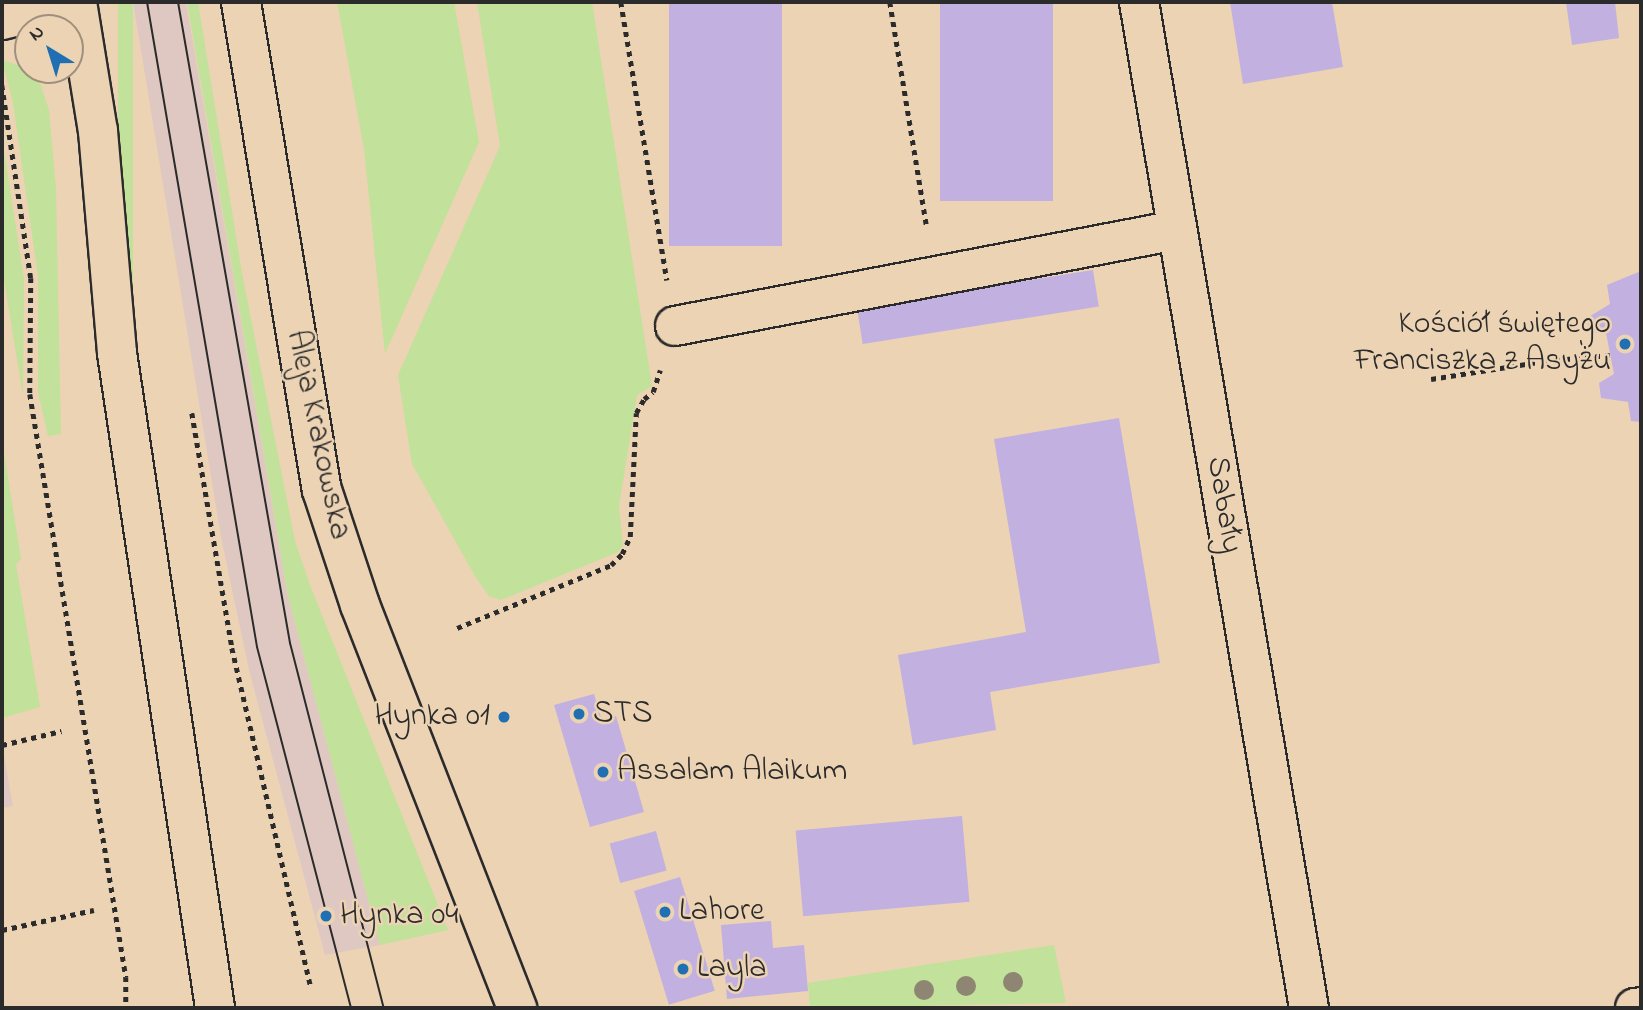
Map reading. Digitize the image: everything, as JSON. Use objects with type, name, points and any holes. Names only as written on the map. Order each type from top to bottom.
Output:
[{"type":"main road","points":[[2,20],[76,2],[97,131],[117,353],[215,1008]]},
{"type":"main road","name":"Aleja Krakowska","points":[[241,2],[322,490],[360,605],[517,1008]]},
{"type":"main road","name":"Sabały","points":[[1139,2],[1308,1008]]},
{"type":"main road","points":[[675,326],[1177,230]]},
{"type":"main road","points":[[1635,1008],[1641,1007]]},
{"type":"path","points":[[457,628],[611,565],[622,554],[630,537],[636,413],[644,399],[653,392],[675,326],[621,2]]},
{"type":"path","points":[[890,2],[935,277]]},
{"type":"path","points":[[2,85],[31,278],[30,394],[126,977],[126,1008]]},
{"type":"path","points":[[1430,379],[1532,363],[1610,355]]},
{"type":"path","points":[[192,413],[232,648],[311,987]]},
{"type":"path","points":[[2,745],[61,732]]},
{"type":"path","points":[[2,930],[94,910]]},
{"type":"shaded area","points":[[133,2],[186,2],[288,596],[380,945],[325,955],[249,670],[221,537]]},
{"type":"shaded area","points":[[2,744],[13,806],[2,808]]},
{"type":"green space","points":[[118,2],[133,2],[133,410],[118,410]]},
{"type":"green space","points":[[187,2],[198,2],[242,273],[295,541],[310,585],[448,930],[380,945],[288,596]]},
{"type":"green space","points":[[337,2],[454,2],[479,142],[385,354],[364,149]]},
{"type":"green space","points":[[477,2],[592,2],[652,386],[637,395],[619,506],[623,545],[618,552],[501,600],[489,596],[475,576],[412,464],[398,375],[500,146]]},
{"type":"green space","points":[[2,60],[14,64],[14,84],[40,84],[49,110],[56,189],[61,434],[48,436],[38,392],[38,276],[13,103]]},
{"type":"green space","points":[[2,138],[24,279],[23,396],[2,268]]},
{"type":"green space","points":[[2,440],[21,559],[16,564],[40,707],[2,718]]},
{"type":"green space","points":[[1054,945],[1066,1003],[810,1008],[808,983]]},
{"type":"building","points":[[669,2],[782,2],[782,246],[669,246]]},
{"type":"building","points":[[940,2],[1053,2],[1053,201],[940,201]]},
{"type":"building","points":[[1230,2],[1332,2],[1343,67],[1243,84]]},
{"type":"building","points":[[1566,2],[1615,2],[1619,38],[1572,45]]},
{"type":"building","points":[[1093,270],[1099,307],[863,344],[857,307]]},
{"type":"building","name":"Kościół świętego Franciszka z Asyżu","points":[[1641,271],[1641,422],[1631,421],[1628,402],[1601,398],[1599,383],[1614,374],[1606,333],[1589,333],[1587,318],[1610,304],[1607,285]]},
{"type":"building","points":[[1119,418],[1160,663],[990,692],[996,730],[913,745],[898,655],[1026,632],[994,439]]},
{"type":"building","name":"Assalam Alaikum","points":[[594,694],[602,721],[616,716],[644,812],[590,827],[554,705]]},
{"type":"building","points":[[962,816],[969,902],[803,916],[796,831]]},
{"type":"building","points":[[656,831],[667,871],[620,883],[610,843]]},
{"type":"building","points":[[680,877],[715,991],[669,1005],[634,891]]},
{"type":"building","points":[[771,921],[773,948],[804,945],[808,991],[727,999],[721,925]]},
{"type":"tram line","points":[[147,2],[257,647],[351,1008]]},
{"type":"tram line","points":[[178,2],[290,643],[384,1008]]},
{"type":"place","name":"Kościół świętego Franciszka z Asyżu","points":[[1625,344]]},
{"type":"place","name":"STS","points":[[579,714]]},
{"type":"place","name":"Hynka 01","points":[[504,717]]},
{"type":"place","name":"Assalam Alaikum","points":[[603,772]]},
{"type":"place","name":"Lahore","points":[[665,912]]},
{"type":"place","name":"Hynka 04","points":[[326,916]]},
{"type":"place","name":"Layla","points":[[683,969]]}]
